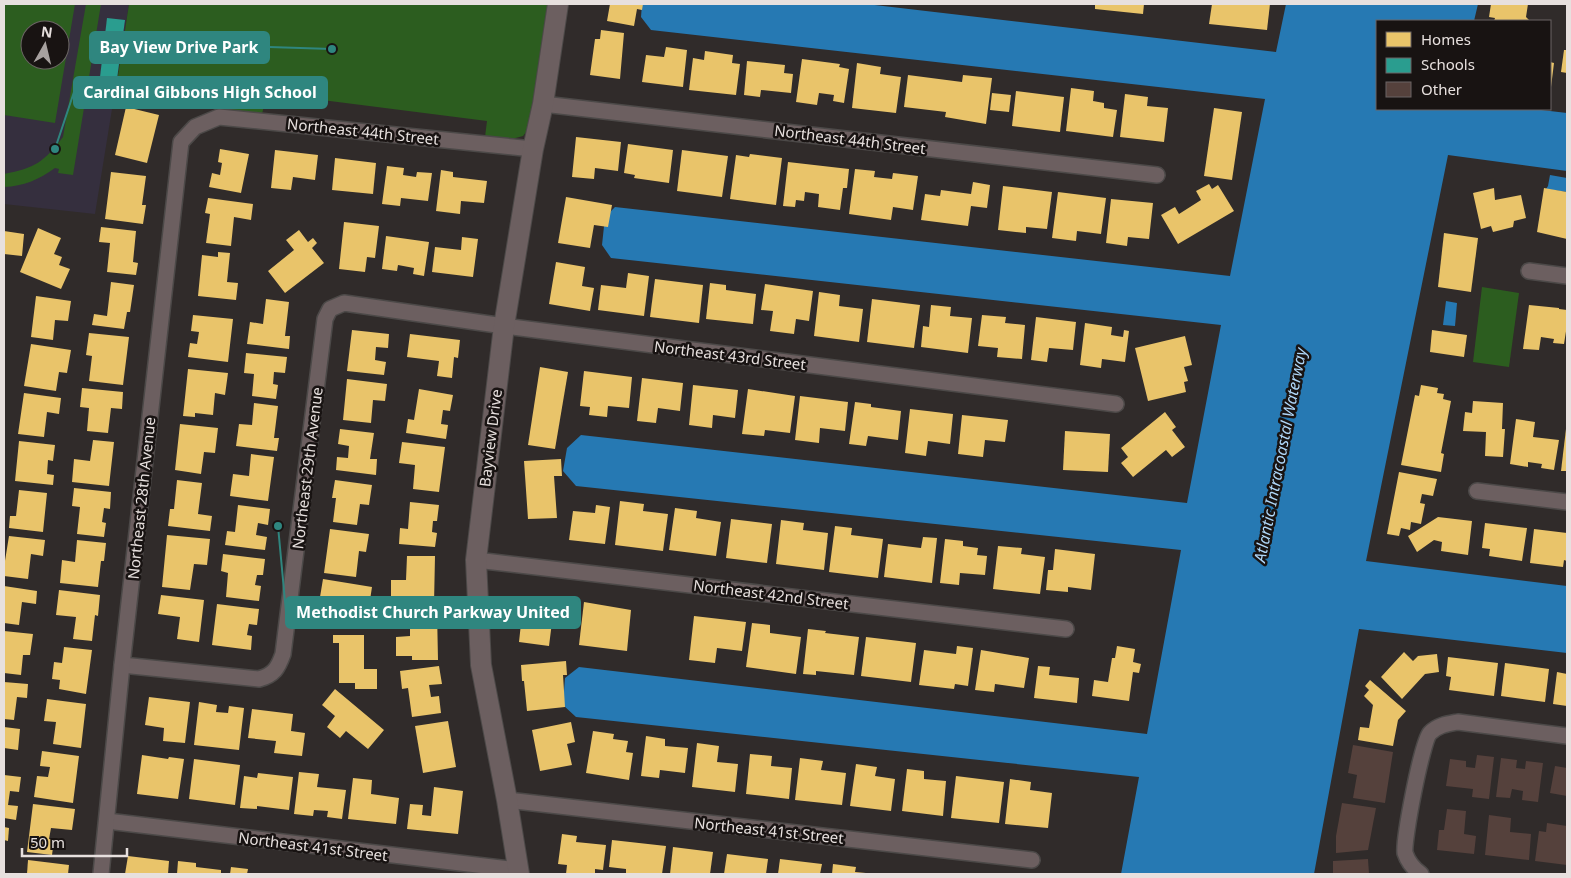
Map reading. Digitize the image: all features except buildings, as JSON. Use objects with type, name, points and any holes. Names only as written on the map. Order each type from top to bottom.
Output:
[{"type":"street","name":"Bayview Drive","points":[[518,872],[507,800],[481,665],[476,560],[504,326],[533,149],[543,104],[558,4]]},
{"type":"street","name":"Northeast 44th Street","points":[[543,104],[1157,175]]},
{"type":"street","name":"Northeast 44th Street","points":[[195,127],[219,117],[533,149]]},
{"type":"street","name":"Northeast 28th Avenue","points":[[101,874],[108,821],[122,665],[181,142],[195,127]]},
{"type":"street","points":[[1529,271],[1567,276]]},
{"type":"street","name":"Northeast 29th Avenue","points":[[122,665],[259,679],[268,676],[280,663],[283,654],[325,319],[330,309],[344,303]]},
{"type":"street","name":"Northeast 43rd Street","points":[[344,303],[504,326],[1116,404]]},
{"type":"street","points":[[1477,490],[1567,502]]},
{"type":"street","name":"Northeast 42nd Street","points":[[476,560],[1066,629]]},
{"type":"street","points":[[1421,874],[1409,863],[1405,851],[1423,749],[1429,734],[1442,725],[1458,722],[1567,736]]},
{"type":"street","name":"Northeast 41st Street","points":[[507,800],[1032,860]]},
{"type":"street","name":"Northeast 41st Street","points":[[108,821],[518,872]]},
{"type":"shaded area","points":[[4,4],[129,4],[95,214],[4,204]]},
{"type":"green space","points":[[4,4],[75,4],[70,34],[70,20],[20,20],[20,70],[64,70],[55,123],[4,115]]},
{"type":"green space","points":[[86,4],[101,4],[73,175],[58,173],[59,169],[55,168],[31,182],[4,187],[4,174],[38,163],[63,137]]},
{"type":"green space","points":[[129,4],[548,4],[530,127],[523,136],[512,139],[485,137],[487,121],[267,93],[262,114],[115,95]]},
{"type":"green space","points":[[1482,287],[1519,293],[1509,367],[1473,362]]},
{"type":"water","name":"Atlantic Intracoastal Waterway","points":[[642,4],[866,4],[1276,52],[1286,4],[1478,4],[1474,20],[1376,20],[1376,110],[1542,110],[1567,113],[1567,171],[1448,155],[1366,561],[1567,586],[1567,653],[1359,629],[1314,874],[1121,874],[1139,777],[576,717],[563,705],[565,678],[579,667],[1147,734],[1181,550],[576,486],[563,471],[567,448],[581,435],[1187,503],[1221,325],[611,258],[602,245],[605,217],[615,207],[1230,276],[1265,99],[651,30],[641,17]]},
{"type":"water","points":[[1550,175],[1567,178],[1567,192],[1546,189]]},
{"type":"water","points":[[1446,301],[1457,303],[1455,326],[1443,325]]},
{"type":"place","name":"Bay View Drive Park","points":[[332,49]]},
{"type":"place","name":"Cardinal Gibbons High School","points":[[55,149]]},
{"type":"place","name":"Methodist Church Parkway United","points":[[278,526]]}]
